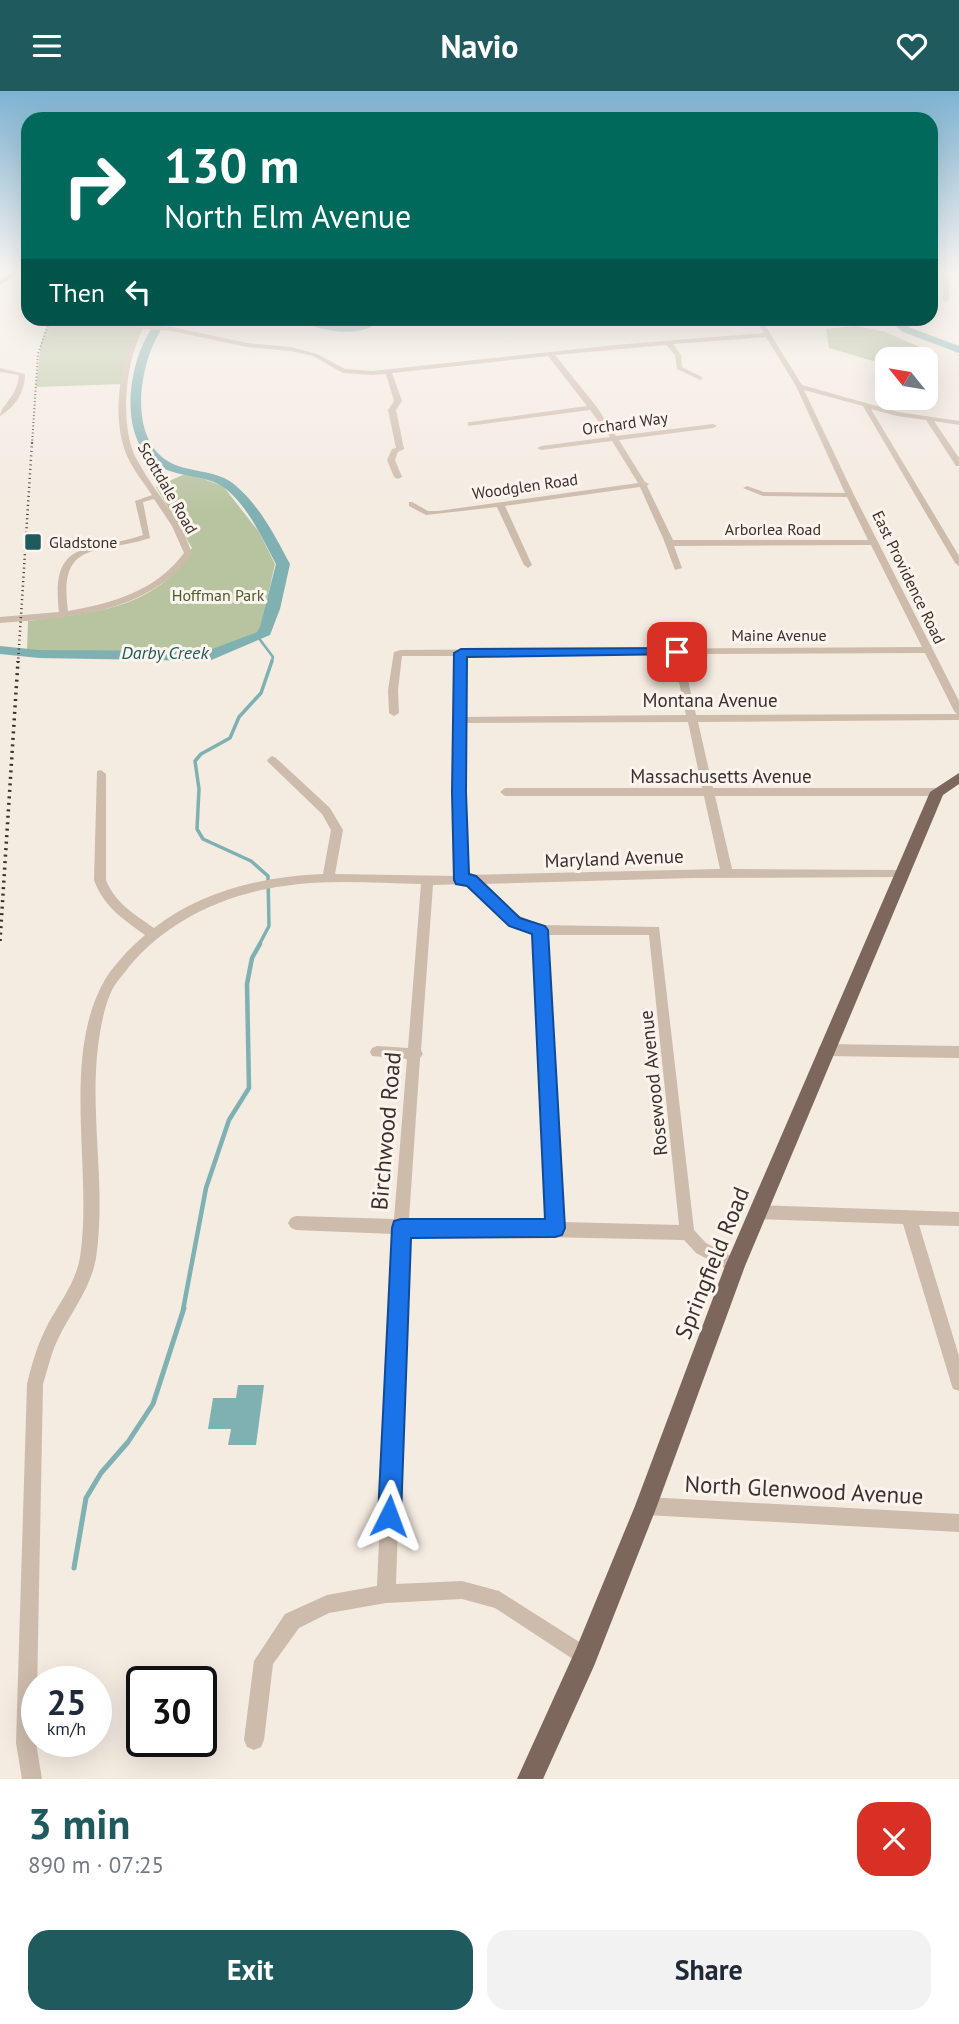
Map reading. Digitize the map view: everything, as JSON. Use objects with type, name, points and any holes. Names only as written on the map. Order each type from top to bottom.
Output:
[{"type":"main road","points":[[937,792],[959,778]]},
{"type":"main road","name":"Springfield Road","points":[[530,1779],[585,1657],[646,1506],[735,1266],[937,792]]},
{"type":"street","name":"Scottdale Road","points":[[0,620],[64,614],[113,604],[135,595],[172,573],[188,553],[184,540],[127,447],[122,387],[134,352]]},
{"type":"street","points":[[302,352],[314,355],[343,371],[389,373],[582,352]]},
{"type":"street","points":[[675,352],[679,368],[700,378]]},
{"type":"street","points":[[747,488],[763,494],[850,495],[799,386],[779,352]]},
{"type":"street","points":[[551,355],[594,407],[645,484],[671,543],[678,569]]},
{"type":"street","points":[[0,370],[22,374],[13,404],[0,414]]},
{"type":"street","points":[[389,373],[398,401],[392,410],[400,449],[395,451],[391,460],[398,477]]},
{"type":"street","points":[[799,386],[822,391],[866,407],[929,420],[959,423]]},
{"type":"street","points":[[0,402],[13,404]]},
{"type":"street","points":[[471,424],[594,407]]},
{"type":"street","points":[[866,407],[959,563]]},
{"type":"street","points":[[929,420],[959,464]]},
{"type":"street","name":"Orchard Way","points":[[541,448],[713,426]]},
{"type":"street","name":"Woodglen Road","points":[[412,504],[426,513],[645,484]]},
{"type":"street","name":"East Providence Road","points":[[850,495],[959,711]]},
{"type":"street","points":[[64,614],[61,586],[68,560],[75,554],[147,535],[139,501],[156,496]]},
{"type":"street","points":[[500,505],[528,565]]},
{"type":"street","name":"Arborlea Road","points":[[671,543],[875,542]]},
{"type":"street","name":"Maine Avenue","points":[[394,713],[393,690],[397,654],[927,650]]},
{"type":"street","points":[[677,652],[727,873]]},
{"type":"street","points":[[461,653],[459,792],[466,880],[514,922],[540,930],[555,1228]]},
{"type":"street","name":"Montana Avenue","points":[[461,720],[959,717]]},
{"type":"street","points":[[272,760],[326,811],[337,829],[328,879]]},
{"type":"street","points":[[101,774],[100,880],[109,902],[152,933]]},
{"type":"street","name":"Massachusetts Avenue","points":[[505,792],[937,792]]},
{"type":"street","name":"Maryland Avenue","points":[[32,1779],[26,1743],[35,1384],[48,1341],[77,1291],[88,1261],[91,1228],[90,1061],[96,1022],[105,990],[129,956],[152,933],[184,913],[219,897],[262,886],[328,879],[427,881],[727,873],[901,874]]},
{"type":"street","name":"Birchwood Road","points":[[386,1594],[401,1228],[427,881]]},
{"type":"street","name":"Rosewood Avenue","points":[[540,930],[655,930],[687,1233]]},
{"type":"street","points":[[825,1050],[959,1052]]},
{"type":"street","points":[[377,1052],[416,1054]]},
{"type":"street","points":[[758,1212],[959,1219]]},
{"type":"street","points":[[909,1218],[959,1383]]},
{"type":"street","points":[[296,1223],[401,1228],[555,1228],[687,1233],[701,1248],[735,1266]]},
{"type":"street","name":"North Glenwood Avenue","points":[[646,1506],[959,1523]]},
{"type":"street","points":[[254,1741],[264,1661],[292,1621],[327,1604],[386,1594],[462,1590],[499,1600],[585,1657]]},
{"type":"green space","points":[[40,352],[133,352],[123,384],[36,387]]},
{"type":"green space","points":[[842,352],[875,352],[873,361]]},
{"type":"green space","name":"Hoffman Park","points":[[187,473],[223,486],[259,532],[275,564],[260,631],[206,653],[27,650],[28,621],[117,606],[149,592],[172,575],[192,548],[156,487]]},
{"type":"water","points":[[238,1385],[264,1385],[256,1445],[228,1445],[231,1429],[208,1429],[213,1398],[236,1398]]},
{"type":"waterway","name":"Darby Creek","points":[[0,650],[39,654],[209,656],[263,635],[267,627],[283,564],[259,521],[228,485],[205,475],[162,463],[150,453],[142,441],[135,411],[136,395],[147,352]]},
{"type":"waterway","points":[[258,637],[273,657],[271,663]]},
{"type":"waterway","points":[[259,945],[269,926],[268,876],[251,861],[203,839],[197,829],[199,789],[195,761],[201,754],[230,738],[239,717],[261,693],[272,661]]},
{"type":"waterway","points":[[183,1310],[206,1188],[229,1120],[249,1088],[247,984],[252,958],[260,944]]},
{"type":"waterway","points":[[74,1568],[86,1498],[101,1473],[128,1442],[153,1404],[184,1308]]},
{"type":"railway","points":[[32,444],[39,352]]},
{"type":"railway","points":[[18,663],[32,442]]},
{"type":"railway","points":[[0,941],[18,661]]},
{"type":"place","name":"Gladstone","points":[[33,542]]},
{"type":"route","points":[[389,1516],[401,1228],[555,1228],[540,930],[514,922],[471,880],[462,880],[459,792],[461,653],[677,652]]}]
